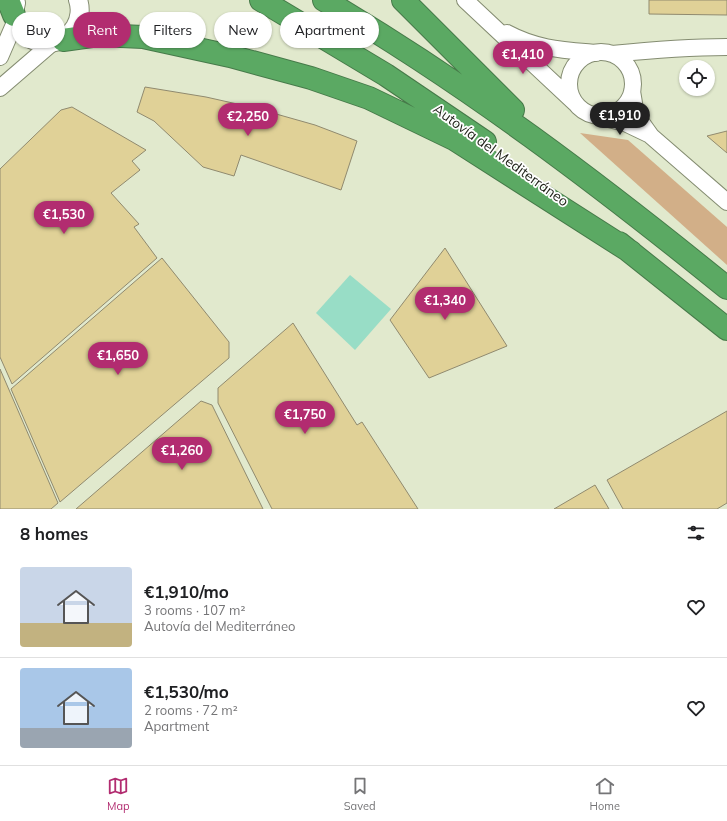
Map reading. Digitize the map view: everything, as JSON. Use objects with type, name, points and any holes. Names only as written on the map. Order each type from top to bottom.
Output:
[{"type":"highway","name":"Autovía del Mediterráneo","points":[[261,0],[386,75],[461,126],[564,200],[727,330]]},
{"type":"highway","points":[[324,0],[404,49],[480,100],[583,174],[727,288]]},
{"type":"highway","points":[[403,0],[522,119],[583,174]]},
{"type":"highway","points":[[65,41],[99,35],[143,38],[230,56],[311,78],[369,98],[454,139],[631,252]]},
{"type":"main road","points":[[65,37],[72,33],[78,24],[80,4]]},
{"type":"street","points":[[465,0],[581,109],[588,114],[625,123],[651,136]]},
{"type":"street","points":[[0,56],[13,9]]},
{"type":"street","points":[[491,25],[522,42],[552,50],[596,53]]},
{"type":"street","points":[[612,54],[657,49],[727,47]]},
{"type":"street","points":[[0,88],[50,48]]},
{"type":"street","points":[[597,116],[606,116],[623,108],[629,100],[640,63],[657,49]]},
{"type":"street","points":[[575,103],[570,93],[569,82],[577,63],[586,56],[604,52],[620,58],[631,72],[636,115],[651,136],[727,202]]},
{"type":"shaded area","points":[[580,133],[628,140],[727,227],[727,265]]},
{"type":"water","points":[[350,275],[391,309],[355,350],[316,313]]},
{"type":"building","points":[[649,0],[727,0],[727,15],[649,14]]},
{"type":"building","points":[[145,87],[206,97],[255,108],[315,125],[357,141],[341,190],[241,155],[234,176],[203,167],[154,121],[137,112]]},
{"type":"building","points":[[72,107],[146,150],[132,161],[140,170],[111,193],[139,224],[134,227],[157,258],[12,384],[0,357],[0,169],[61,110]]},
{"type":"building","points":[[727,131],[727,153],[707,136]]},
{"type":"building","points":[[445,248],[507,346],[429,378],[390,320]]},
{"type":"building","points":[[162,258],[229,342],[229,358],[60,502],[11,389]]},
{"type":"building","points":[[293,323],[357,425],[362,422],[418,509],[272,509],[218,403],[218,388]]},
{"type":"building","points":[[0,369],[58,503],[51,509],[0,509]]},
{"type":"building","points":[[201,401],[212,405],[263,509],[76,509]]},
{"type":"building","points":[[727,411],[727,503],[717,509],[623,509],[607,480]]},
{"type":"building","points":[[595,485],[609,509],[554,509]]}]
